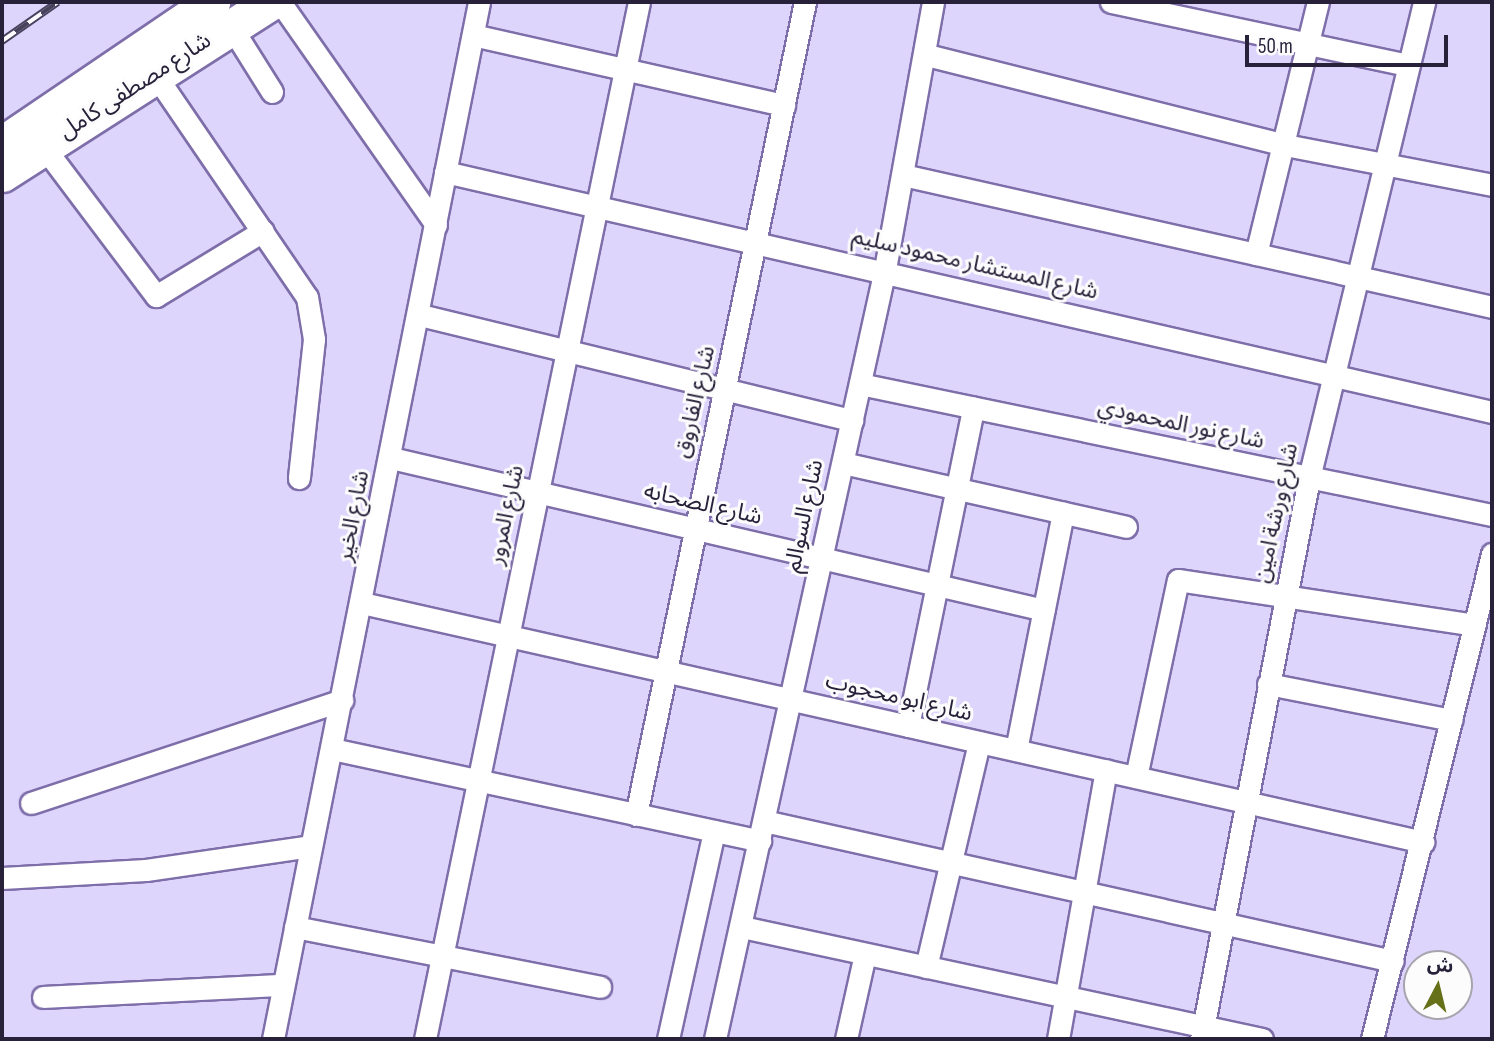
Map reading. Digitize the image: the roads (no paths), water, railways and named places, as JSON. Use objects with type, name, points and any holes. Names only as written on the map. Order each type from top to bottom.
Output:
[{"type":"main road","name":"شارع مصطفى كامل","points":[[2,144],[221,13],[271,2]]},
{"type":"main road","name":"شارع مصطفى كامل","points":[[2,174],[154,73],[221,13]]},
{"type":"street","points":[[280,2],[436,225]]},
{"type":"street","name":"شارع الخير","points":[[273,1039],[310,846],[391,458],[479,2]]},
{"type":"street","name":"شارع المرور","points":[[425,1039],[639,2]]},
{"type":"street","name":"شارع الفاروق","points":[[636,815],[693,528],[727,389],[805,2]]},
{"type":"street","name":"شارع السوالم","points":[[715,1039],[885,269],[927,55],[933,2]]},
{"type":"street","points":[[1111,2],[1408,65]]},
{"type":"street","points":[[1256,254],[1285,145],[1318,2]]},
{"type":"street","name":"شارع ورشة امين","points":[[1202,1033],[1244,802],[1309,478],[1355,277],[1424,2]]},
{"type":"street","points":[[221,13],[272,92]]},
{"type":"street","points":[[473,35],[784,105]]},
{"type":"street","points":[[927,55],[1285,145],[1492,185]]},
{"type":"street","points":[[154,73],[307,297],[315,324],[299,478]]},
{"type":"street","points":[[43,146],[156,296],[263,231]]},
{"type":"street","name":"شارع المستشار محمود سليم","points":[[445,172],[756,243],[885,269],[1492,412]]},
{"type":"street","points":[[903,175],[1492,307]]},
{"type":"street","points":[[419,315],[852,420]]},
{"type":"street","name":"شارع نور المحمودي","points":[[860,384],[1492,515]]},
{"type":"street","points":[[908,726],[974,408]]},
{"type":"street","name":"شارع الصحابه","points":[[391,458],[1044,610]]},
{"type":"street","points":[[843,463],[1126,527]]},
{"type":"street","points":[[1016,750],[1063,513]]},
{"type":"street","points":[[1372,1039],[1423,842],[1492,554]]},
{"type":"street","points":[[1136,777],[1172,587],[1189,580],[1475,625]]},
{"type":"street","name":"شارع ابو محجوب","points":[[362,603],[1423,842]]},
{"type":"street","points":[[1268,684],[1452,720]]},
{"type":"street","points":[[31,803],[342,700]]},
{"type":"street","points":[[926,967],[979,742]]},
{"type":"street","points":[[332,749],[714,831],[762,831],[951,862],[1393,961]]},
{"type":"street","points":[[1058,1039],[1106,771]]},
{"type":"street","points":[[668,1039],[714,831]]},
{"type":"street","points":[[2,878],[146,870],[310,846]]},
{"type":"street","points":[[295,927],[600,987]]},
{"type":"street","points":[[741,927],[1066,997],[1202,1033],[1262,1039]]},
{"type":"street","points":[[846,1039],[865,954]]},
{"type":"street","points":[[43,997],[284,985]]},
{"type":"railway","points":[[2,41],[58,2]]}]
